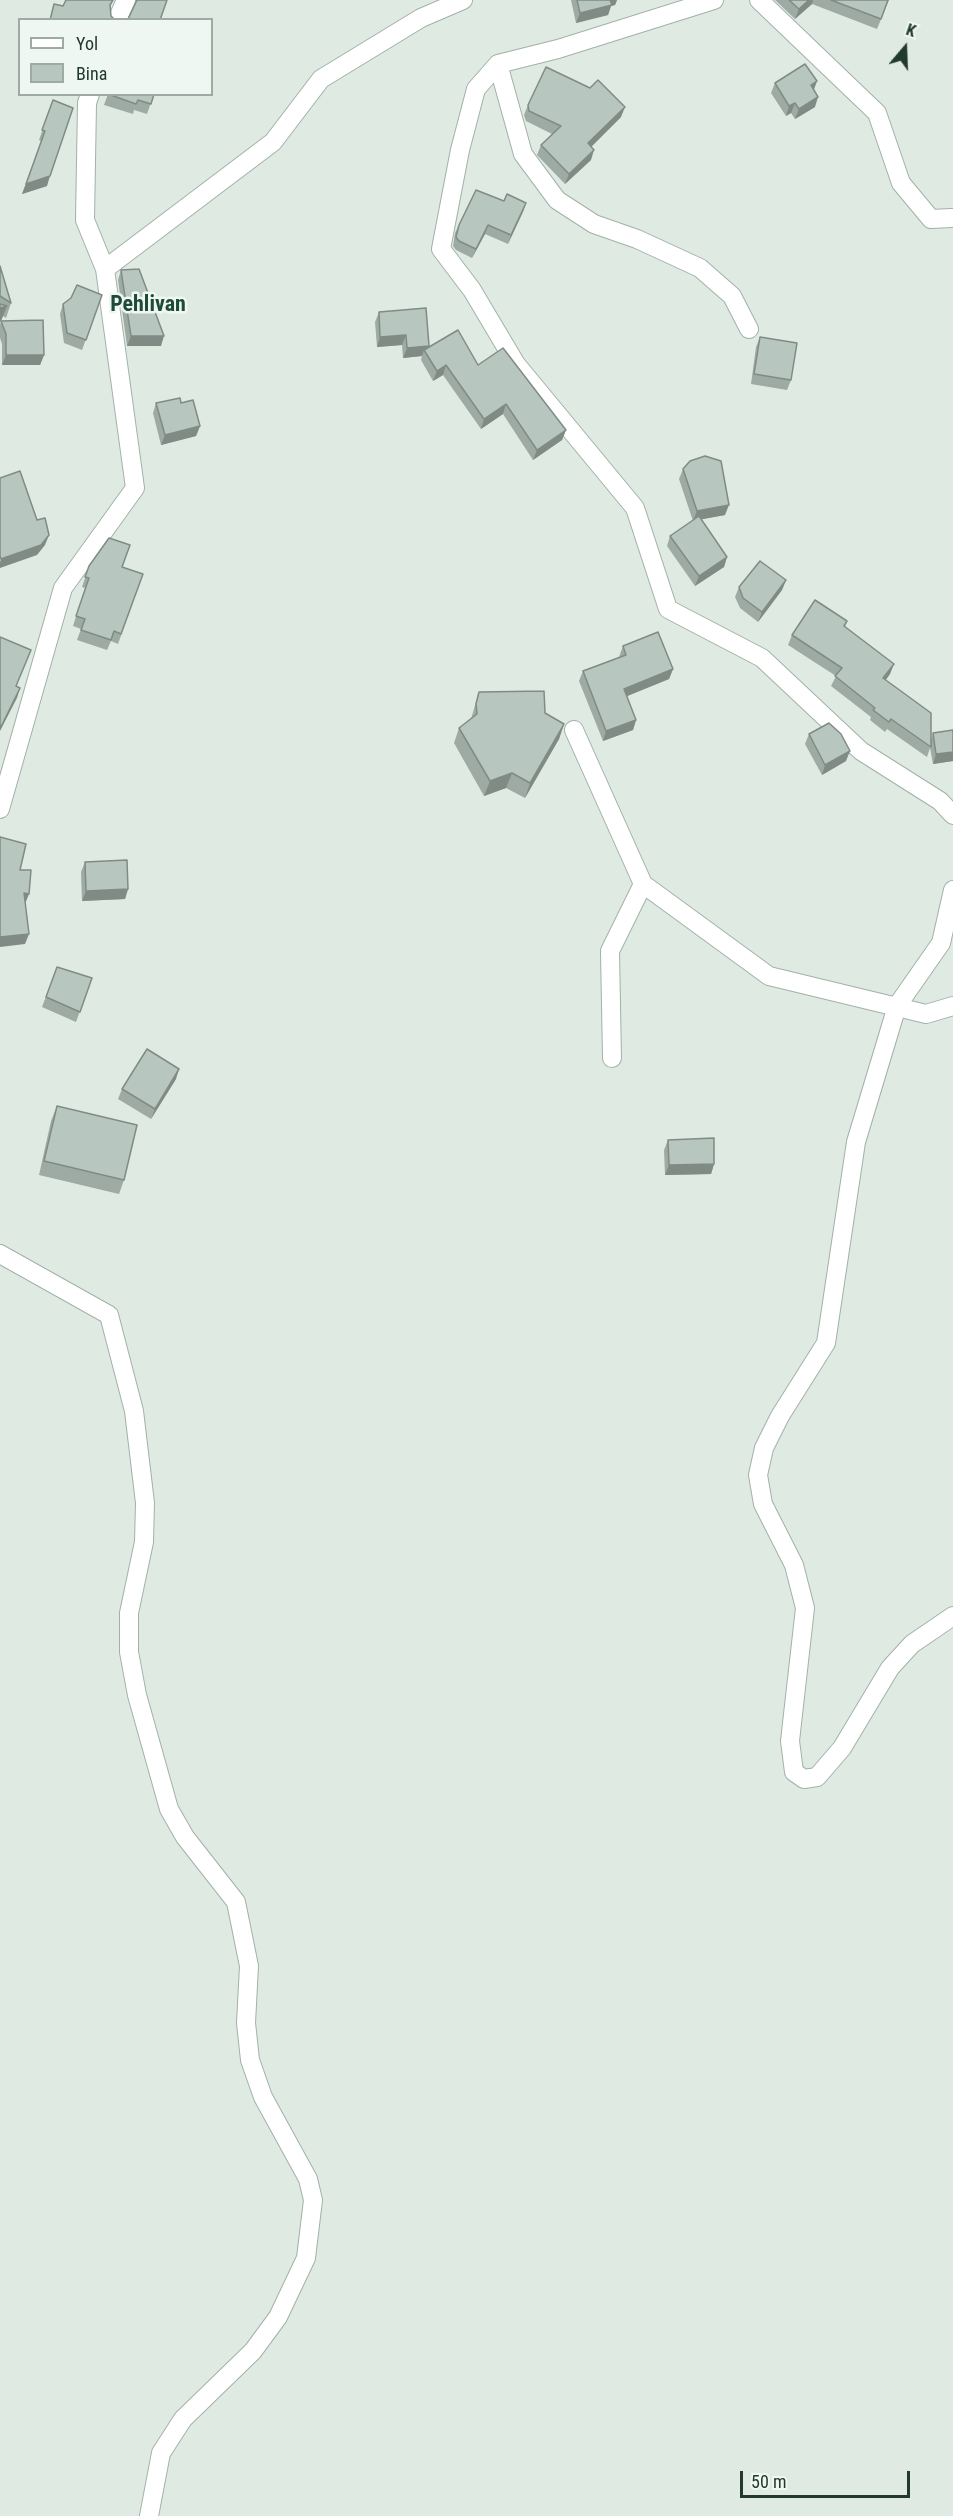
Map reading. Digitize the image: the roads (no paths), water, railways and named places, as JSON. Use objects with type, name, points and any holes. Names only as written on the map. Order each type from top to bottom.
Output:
[{"type":"street","points":[[118,18],[126,0]]},
{"type":"street","points":[[105,269],[273,142],[321,80],[421,18],[463,0]]},
{"type":"street","points":[[714,0],[558,49],[498,64],[476,88],[460,150],[441,249],[472,290],[516,364],[635,508],[668,609],[762,658],[861,751],[940,801],[953,815]]},
{"type":"street","points":[[759,0],[877,113],[901,183],[931,219],[952,218]]},
{"type":"street","points":[[498,64],[523,154],[557,200],[594,224],[637,239],[700,268],[732,296],[749,329]]},
{"type":"street","points":[[0,809],[63,588],[135,488],[105,269],[85,220],[87,103],[89,96]]},
{"type":"street","points":[[574,730],[643,884],[769,976],[926,1014],[953,1006]]},
{"type":"street","points":[[612,1058],[610,951],[643,884]]},
{"type":"street","points":[[953,891],[941,943],[897,1006],[856,1142],[826,1343],[780,1416],[764,1448],[758,1475],[763,1504],[794,1565],[805,1608],[790,1741],[794,1772],[804,1779],[817,1776],[843,1748],[890,1668],[912,1644],[953,1616]]},
{"type":"street","points":[[0,1254],[109,1315],[134,1411],[145,1503],[144,1542],[129,1613],[129,1652],[137,1695],[169,1809],[185,1837],[236,1902],[249,1966],[246,2023],[250,2060],[263,2097],[308,2179],[313,2200],[306,2258],[278,2317],[253,2351],[183,2419],[161,2453],[149,2516]]},
{"type":"district","name":"Pehlivan","points":[[148,305]]}]
